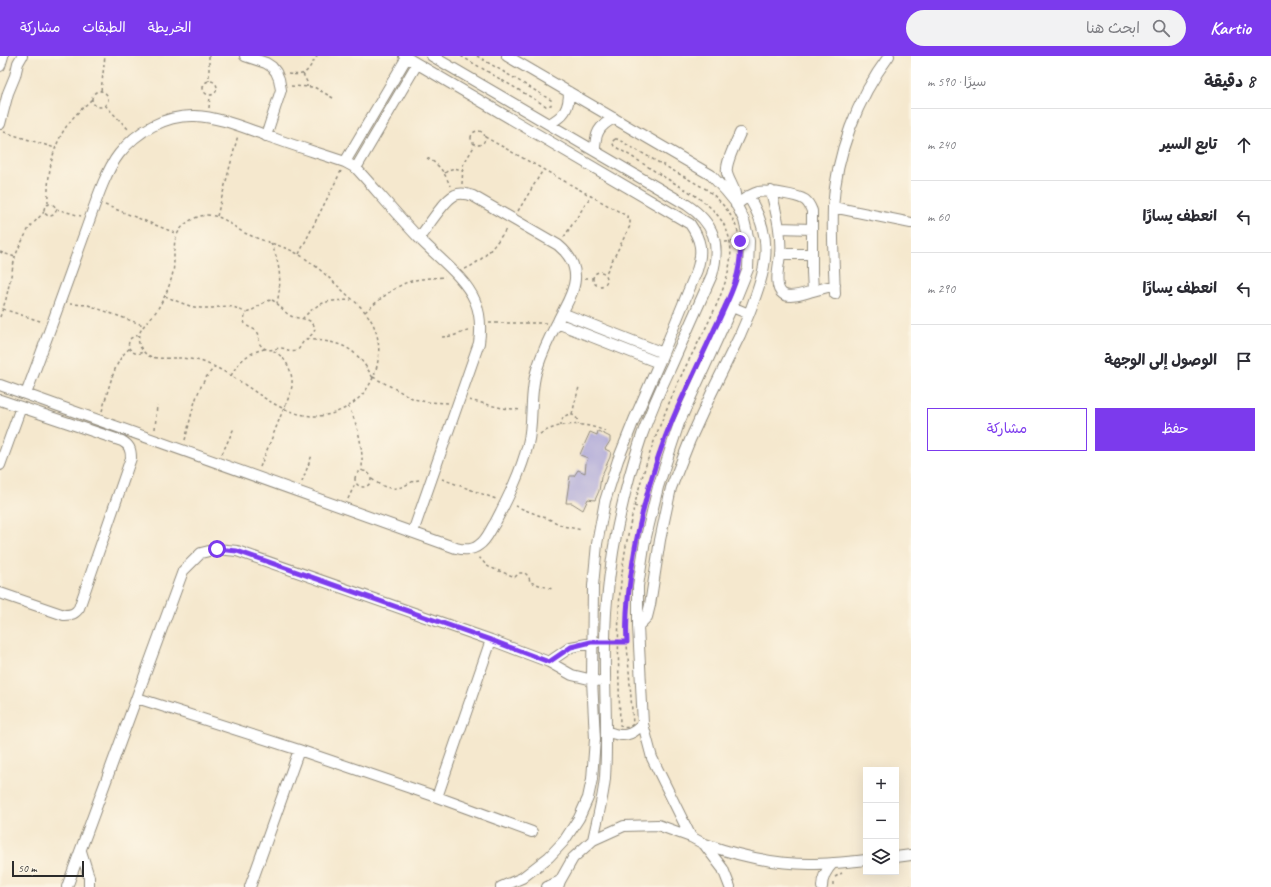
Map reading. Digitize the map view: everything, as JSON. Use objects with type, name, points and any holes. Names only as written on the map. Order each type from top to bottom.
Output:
[{"type":"street","points":[[0,66],[4,56]]},
{"type":"street","points":[[0,124],[4,92],[15,76],[18,63],[22,56]]},
{"type":"street","points":[[245,56],[266,63],[272,67],[276,72],[281,86],[266,136]]},
{"type":"street","points":[[432,56],[595,150],[698,212],[707,223],[715,242],[716,262],[712,275],[662,387],[643,434],[629,475],[622,504],[611,559],[607,602],[605,642],[605,780],[592,840]]},
{"type":"street","points":[[507,56],[712,175],[736,204],[744,220],[748,269],[679,423],[658,486],[647,510],[645,541],[638,586],[638,626],[643,724],[652,758],[691,837]]},
{"type":"street","points":[[346,162],[406,57],[690,224],[696,232],[699,241],[701,251],[700,261],[664,353],[618,460],[606,501],[597,544],[592,586],[591,642],[595,739],[592,780],[588,798],[579,818],[564,841],[554,852],[522,878],[501,887]]},
{"type":"street","points":[[771,191],[779,228],[780,254],[778,288],[783,294],[789,296],[813,291],[835,289],[833,207],[837,176],[844,146],[854,117],[886,58]]},
{"type":"street","points":[[356,168],[417,64]]},
{"type":"street","points":[[394,78],[405,85]]},
{"type":"street","points":[[549,124],[558,119],[565,112],[569,102],[569,92]]},
{"type":"street","points":[[26,394],[109,170],[118,155],[136,137],[163,122],[193,116],[209,118],[241,126],[266,136],[346,162],[356,168],[419,238],[470,291],[476,302],[479,313],[481,325],[479,343],[412,532]]},
{"type":"street","points":[[595,150],[595,140],[598,130],[605,123],[614,118]]},
{"type":"street","points":[[736,204],[735,193],[726,168],[740,133]]},
{"type":"street","points":[[736,204],[748,196],[758,192],[771,191],[799,198],[806,201],[810,205],[812,211],[813,291]]},
{"type":"street","points":[[0,385],[462,550],[476,548],[486,537],[506,503],[518,474],[528,444],[533,386],[537,369],[573,289],[575,277],[574,268],[566,251],[558,245],[474,196],[458,194],[448,199],[419,238]]},
{"type":"street","points":[[638,626],[647,617],[650,605],[660,540],[671,488],[693,433],[740,335],[761,283],[766,260],[766,243],[758,214],[748,196]]},
{"type":"street","points":[[833,207],[911,223]]},
{"type":"street","points":[[779,228],[812,229]]},
{"type":"street","points":[[780,254],[812,254]]},
{"type":"street","points":[[732,307],[749,314]]},
{"type":"street","points":[[562,313],[664,353]]},
{"type":"street","points":[[557,322],[659,363]]},
{"type":"street","points":[[0,400],[122,441],[127,443],[131,452],[128,465],[79,608],[76,612],[70,615],[64,615],[0,593]]},
{"type":"street","points":[[0,465],[21,407]]},
{"type":"street","points":[[67,887],[183,571],[200,554],[217,549],[237,551],[491,640],[549,662],[572,676],[606,682]]},
{"type":"street","points":[[437,797],[491,640]]},
{"type":"street","points":[[549,662],[571,647],[591,642],[605,642]]},
{"type":"street","points":[[136,698],[299,750],[437,797],[532,832]]},
{"type":"street","points":[[606,731],[616,735],[630,734],[636,731],[643,724]]},
{"type":"street","points":[[250,887],[299,750]]},
{"type":"street","points":[[547,887],[559,884],[573,858],[592,840],[624,826],[658,825],[691,837],[704,844],[732,853],[767,861],[789,864],[833,864],[863,860]]},
{"type":"street","points":[[704,844],[723,869],[730,887]]},
{"type":"street","points":[[81,851],[89,887]]},
{"type":"street","points":[[899,857],[911,855]]},
{"type":"street","points":[[822,887],[825,872],[833,864]]},
{"type":"path","points":[[101,91],[105,56]]},
{"type":"path","points":[[209,56],[209,81]]},
{"type":"path","points":[[276,72],[300,75],[303,74],[307,71],[316,56]]},
{"type":"path","points":[[461,56],[546,106],[551,104],[551,100],[477,56]]},
{"type":"path","points":[[303,74],[307,82],[307,87]]},
{"type":"path","points":[[209,81],[215,82],[218,87],[216,93],[210,96],[205,94],[203,89],[204,83],[209,81]]},
{"type":"path","points":[[281,86],[314,87],[333,98]]},
{"type":"path","points":[[0,317],[9,290],[15,257],[24,237],[44,212],[44,207],[48,203],[48,180],[55,148],[67,125],[92,99],[95,93],[101,91]]},
{"type":"path","points":[[92,99],[93,104],[97,106],[101,107],[105,105],[108,100],[104,92],[101,91]]},
{"type":"path","points":[[105,105],[136,137]]},
{"type":"path","points":[[217,216],[241,126]]},
{"type":"path","points":[[0,131],[55,148]]},
{"type":"path","points":[[475,145],[471,140],[473,133],[480,132],[485,137],[627,216],[630,220],[630,226],[606,274],[608,279],[605,285],[602,286],[595,284],[593,278],[595,273],[600,271],[606,274]]},
{"type":"path","points":[[475,145],[478,146],[484,143],[485,137]]},
{"type":"path","points":[[617,139],[713,195],[720,201],[731,216],[745,241],[737,277],[663,440],[652,472],[647,510],[632,566],[629,592],[626,631],[633,724],[626,728],[620,724],[619,617],[623,566],[634,506],[644,469],[656,435],[686,365],[716,305],[726,280],[730,261],[730,242],[722,221],[707,203],[614,146],[612,142],[613,140],[617,139]]},
{"type":"path","points":[[458,194],[463,165],[475,145]]},
{"type":"path","points":[[427,158],[437,164],[445,173],[458,194]]},
{"type":"path","points":[[299,254],[346,162]]},
{"type":"path","points":[[445,173],[455,168],[462,171]]},
{"type":"path","points":[[365,312],[394,289],[408,282],[455,274],[484,258],[495,246],[544,169]]},
{"type":"path","points":[[558,245],[591,196]]},
{"type":"path","points":[[96,202],[178,234]]},
{"type":"path","points":[[44,212],[47,216],[53,216],[56,212],[54,204],[48,203]]},
{"type":"path","points":[[56,209],[90,219]]},
{"type":"path","points":[[208,215],[217,216],[244,233],[271,242],[299,254],[325,274],[365,312],[373,324],[378,338],[378,358],[373,377],[363,393],[348,406],[336,412],[322,416],[303,415],[284,409],[269,401],[231,376],[209,364],[190,359],[152,358],[143,352],[140,347],[138,336],[144,325],[156,312],[165,296],[172,274],[175,258],[175,241],[178,234],[187,223],[197,217],[208,215]]},
{"type":"path","points":[[715,242],[745,241]]},
{"type":"path","points":[[271,242],[280,275],[280,288],[277,303]]},
{"type":"path","points":[[0,252],[15,257]]},
{"type":"path","points":[[165,296],[196,308],[230,306],[246,313],[252,311],[266,301],[272,300],[285,312],[296,318],[307,319],[310,321],[314,328],[314,333],[295,351],[282,348],[272,350],[265,349],[253,352],[242,360],[231,376]]},
{"type":"path","points":[[302,319],[315,307],[324,302],[351,300]]},
{"type":"path","points":[[58,306],[75,304],[88,305],[144,325]]},
{"type":"path","points":[[3,309],[52,324]]},
{"type":"path","points":[[246,313],[244,320],[245,323],[258,333],[258,343],[265,349]]},
{"type":"path","points":[[442,337],[462,334],[481,325],[499,322],[557,322]]},
{"type":"path","points":[[138,336],[131,338],[128,345],[129,349],[135,354],[143,352]]},
{"type":"path","points":[[306,339],[331,341],[350,349],[362,360],[373,377],[420,401],[459,400],[502,408],[532,410]]},
{"type":"path","points":[[99,420],[119,360],[129,349]]},
{"type":"path","points":[[256,476],[284,409],[292,385],[288,364],[272,350]]},
{"type":"path","points":[[686,365],[695,370]]},
{"type":"path","points":[[183,450],[198,392],[205,378],[215,367]]},
{"type":"path","points":[[572,414],[580,387]]},
{"type":"path","points":[[154,440],[157,405]]},
{"type":"path","points":[[348,406],[360,438],[362,448],[362,471]]},
{"type":"path","points":[[572,414],[577,418],[578,424]]},
{"type":"path","points":[[561,426],[560,423],[563,417],[572,414]]},
{"type":"path","points":[[528,444],[543,433],[561,426],[578,424],[597,428],[609,433]]},
{"type":"path","points":[[218,463],[234,428]]},
{"type":"path","points":[[299,492],[312,455]]},
{"type":"path","points":[[344,508],[356,483],[356,475],[362,471],[369,473],[372,479],[380,485],[390,488],[401,487],[415,480],[420,480],[429,484]]},
{"type":"path","points":[[356,483],[359,487],[365,488],[370,485],[372,479]]},
{"type":"path","points":[[622,504],[647,510]]},
{"type":"path","points":[[476,548],[480,559],[489,567],[515,577],[519,573],[524,573],[529,577],[530,582],[552,589]]},
{"type":"path","points":[[605,642],[639,642]]},
{"type":"path","points":[[834,887],[833,881],[835,878],[841,873],[847,872]]},
{"type":"path","points":[[904,887],[911,886]]},
{"type":"building","points":[[598,431],[610,437],[610,441],[605,449],[611,452],[601,477],[599,491],[595,500],[588,499],[583,510],[572,503],[566,503],[570,476],[574,476],[578,470],[585,473],[588,458],[580,455],[590,432],[597,435]]},
{"type":"route","points":[[217,549],[237,551],[491,640],[549,662],[571,647],[591,642],[627,642],[626,631],[632,566],[647,489],[663,440],[734,285],[741,261],[740,241]]}]
